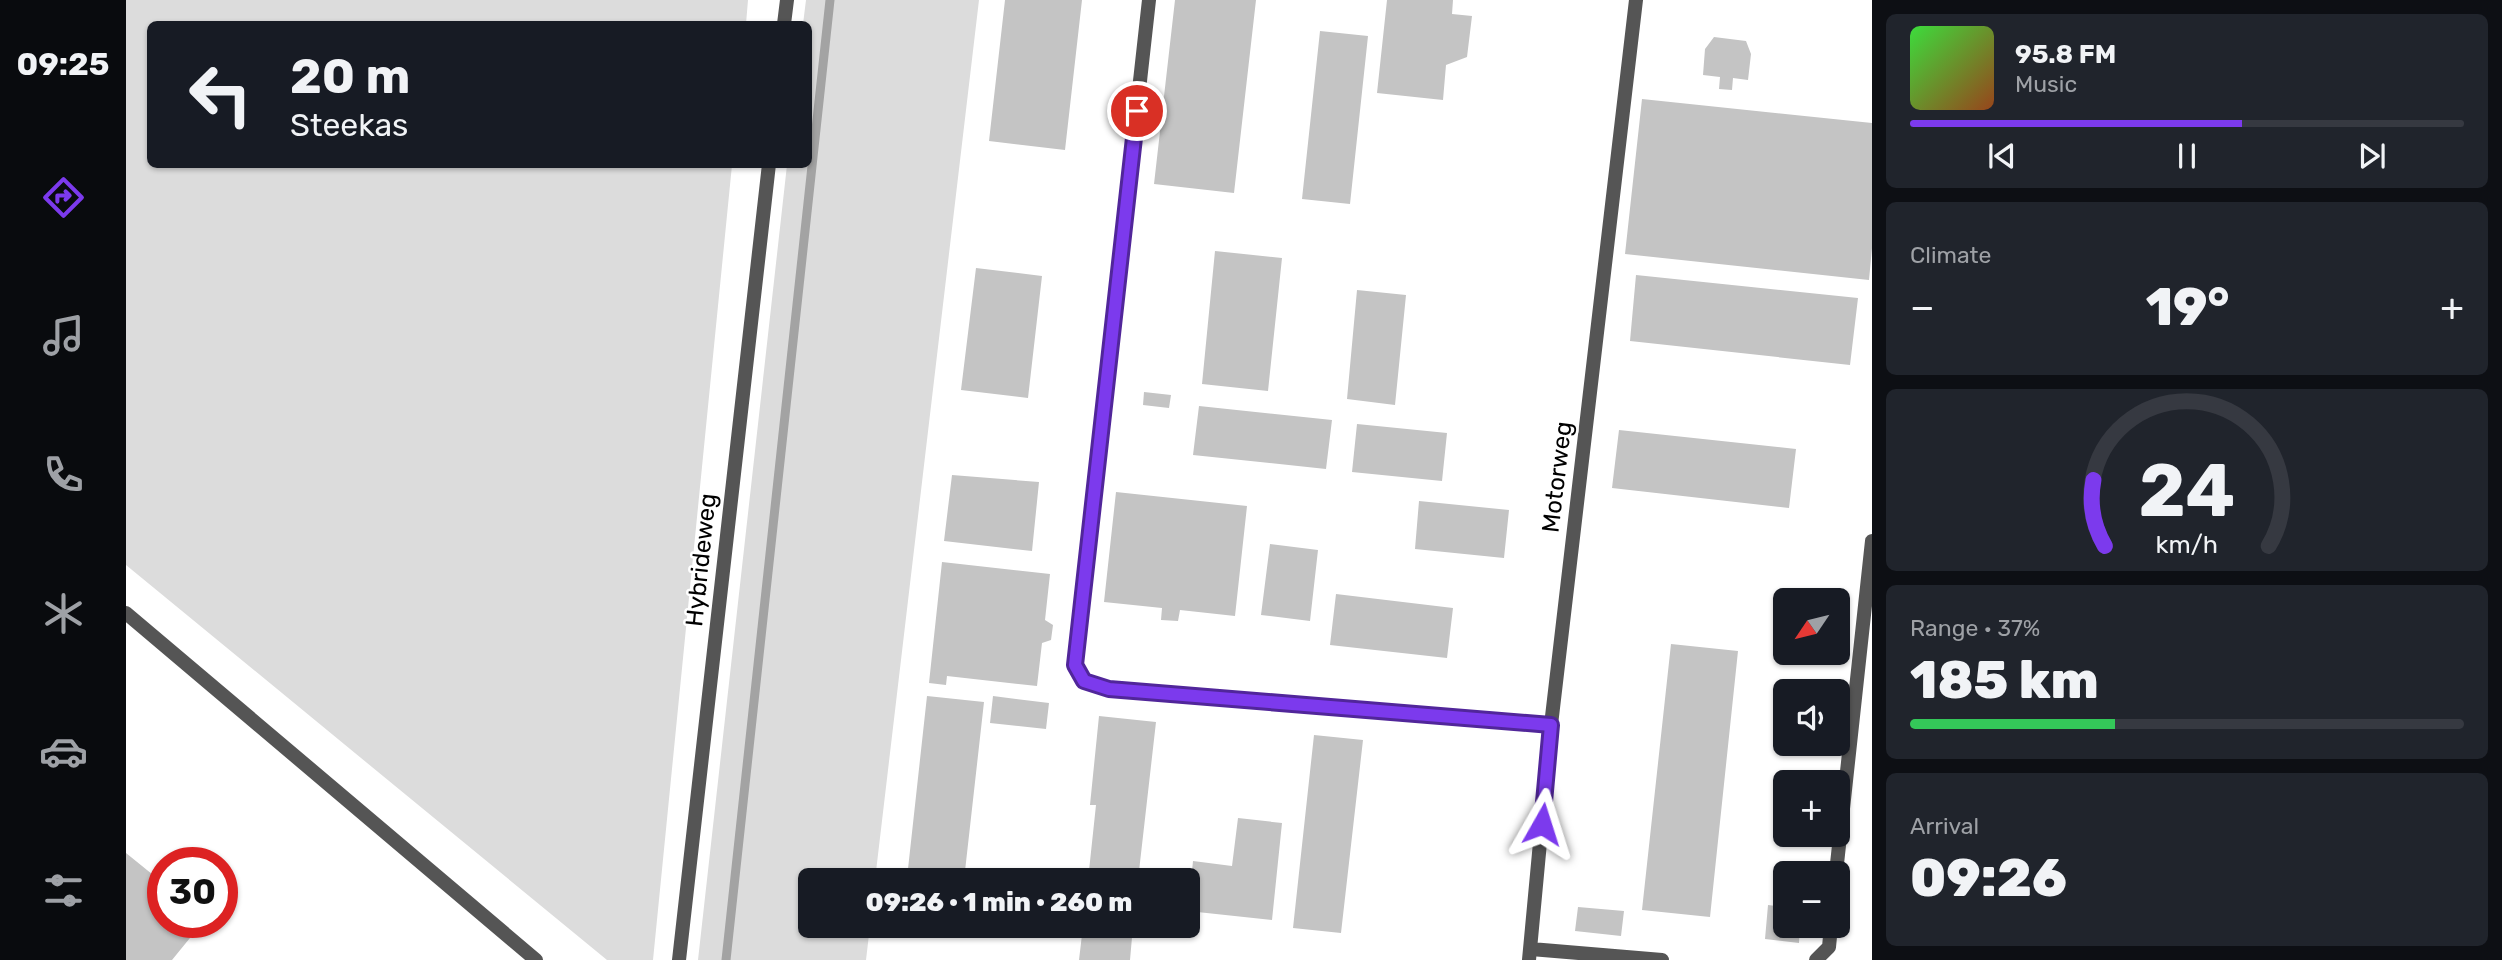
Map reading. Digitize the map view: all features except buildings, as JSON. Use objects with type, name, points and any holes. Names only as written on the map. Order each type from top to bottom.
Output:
[{"type":"street","points":[[785,21],[787,0]]},
{"type":"street","points":[[1149,0],[1075,665],[1084,681],[1109,689],[1551,725]]},
{"type":"street","name":"Motorweg","points":[[1530,954],[1551,725],[1636,0]]},
{"type":"street","name":"Hybrideweg","points":[[679,960],[769,168]]},
{"type":"street","points":[[1837,861],[1872,541]]},
{"type":"street","points":[[126,613],[536,960]]},
{"type":"street","points":[[1816,960],[1829,947],[1830,938]]},
{"type":"street","points":[[1530,954],[1662,960]]},
{"type":"shaded area","points":[[126,0],[748,0],[746,21],[147,21],[147,168],[732,168],[653,960],[607,960],[126,565]]},
{"type":"shaded area","points":[[806,0],[979,0],[876,868],[798,868],[798,938],[869,938],[866,960],[698,960],[787,168],[812,168],[812,21],[803,21]]},
{"type":"waterway","points":[[812,166],[830,0]]},
{"type":"waterway","points":[[726,960],[812,168]]},
{"type":"route","points":[[1137,111],[1075,665],[1084,681],[1109,689],[1551,725],[1542,824]]}]
